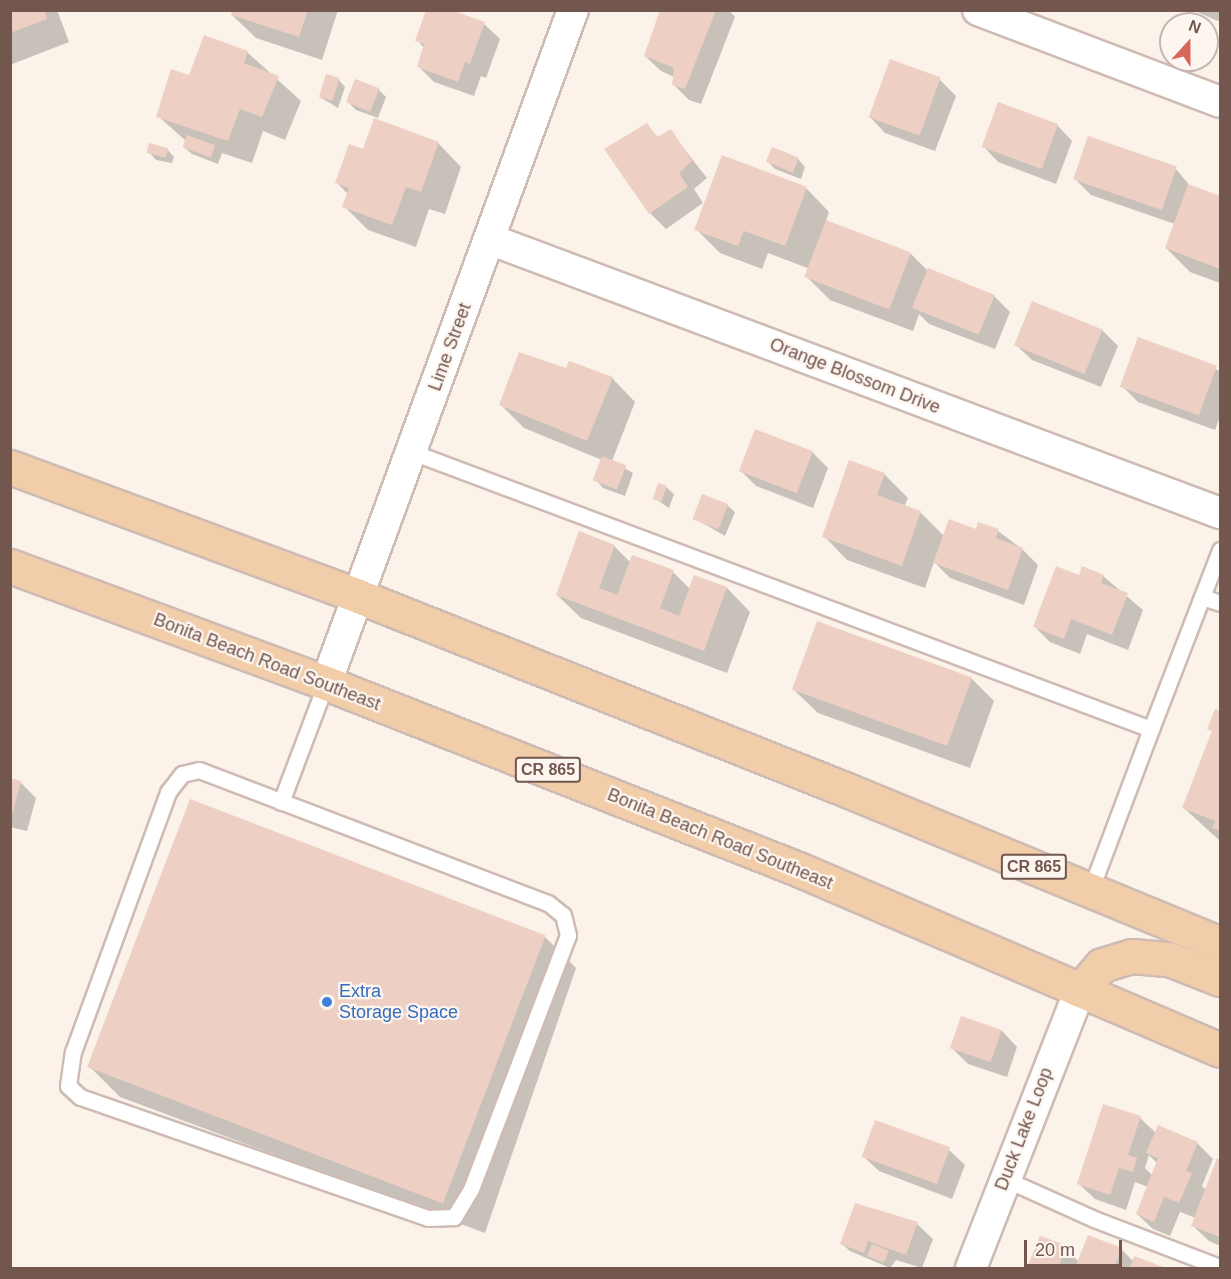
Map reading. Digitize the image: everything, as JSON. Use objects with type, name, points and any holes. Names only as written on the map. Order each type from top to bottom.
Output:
[{"type":"main road","name":"CR 865","points":[[10,467],[358,596],[1221,944]]},
{"type":"main road","name":"Bonita Beach Road Southeast","points":[[10,566],[326,683],[798,869],[1221,1050]]},
{"type":"main road","points":[[1080,990],[1102,965],[1132,956],[1169,959],[1221,979]]},
{"type":"street","name":"Lime Street","points":[[326,683],[573,10]]},
{"type":"street","points":[[978,10],[1221,102]]},
{"type":"street","name":"Orange Blossom Drive","points":[[489,239],[1221,513]]},
{"type":"street","name":"Duck Lake Loop","points":[[971,1269],[1080,990]]},
{"type":"lane","points":[[412,452],[1151,729]]},
{"type":"lane","points":[[1090,891],[1221,550]]},
{"type":"lane","points":[[1202,597],[1221,603]]},
{"type":"lane","points":[[281,802],[326,683]]},
{"type":"lane","points":[[199,770],[281,802],[548,903],[568,926],[471,1189],[454,1217],[428,1218],[80,1097],[68,1086],[73,1052],[173,782],[182,774],[199,770]]},
{"type":"lane","points":[[1005,1179],[1094,1220],[1221,1267]]},
{"type":"building","points":[[10,10],[44,10],[47,19],[10,33]]},
{"type":"building","points":[[232,10],[308,10],[299,37],[231,15]]},
{"type":"building","points":[[426,10],[451,10],[485,22],[470,64],[465,62],[458,82],[417,67],[424,44],[415,41]]},
{"type":"building","points":[[660,10],[716,10],[685,89],[672,85],[674,68],[644,56]]},
{"type":"building","points":[[204,35],[248,51],[244,63],[279,76],[262,117],[240,109],[228,141],[156,117],[171,69],[189,75]]},
{"type":"building","points":[[890,59],[941,77],[920,136],[869,117]]},
{"type":"building","points":[[326,74],[339,78],[332,101],[319,97]]},
{"type":"building","points":[[355,79],[379,88],[370,112],[346,102]]},
{"type":"building","points":[[998,102],[1058,124],[1042,169],[982,147]]},
{"type":"building","points":[[374,118],[439,142],[421,192],[406,187],[392,225],[342,207],[349,188],[335,183],[349,144],[363,149]]},
{"type":"building","points":[[647,123],[657,137],[671,129],[692,161],[679,173],[688,187],[649,214],[604,149]]},
{"type":"building","points":[[187,135],[215,145],[211,157],[183,147]]},
{"type":"building","points":[[1088,136],[1177,167],[1162,210],[1073,179]]},
{"type":"building","points":[[149,143],[168,148],[166,158],[146,153]]},
{"type":"building","points":[[772,147],[799,158],[793,173],[766,162]]},
{"type":"building","points":[[722,155],[807,187],[785,246],[744,231],[738,246],[694,230]]},
{"type":"building","points":[[1188,184],[1220,196],[1220,269],[1165,248]]},
{"type":"building","points":[[826,220],[911,253],[889,310],[804,277]]},
{"type":"building","points":[[928,268],[995,295],[979,335],[912,308]]},
{"type":"building","points":[[1032,301],[1102,329],[1084,374],[1014,346]]},
{"type":"building","points":[[1138,337],[1217,366],[1199,416],[1120,387]]},
{"type":"building","points":[[519,352],[566,368],[569,361],[613,377],[587,441],[499,405]]},
{"type":"building","points":[[755,429],[813,451],[797,493],[739,471]]},
{"type":"building","points":[[602,456],[626,465],[617,490],[593,480]]},
{"type":"building","points":[[849,460],[885,473],[877,495],[921,511],[902,566],[822,537]]},
{"type":"building","points":[[658,483],[667,486],[661,502],[653,499]]},
{"type":"building","points":[[702,494],[728,504],[718,529],[692,519]]},
{"type":"building","points":[[949,519],[976,529],[978,522],[999,529],[996,538],[1023,548],[1008,590],[933,563]]},
{"type":"building","points":[[579,531],[615,545],[599,588],[617,595],[632,555],[674,570],[660,608],[679,616],[694,575],[727,587],[704,651],[556,595]]},
{"type":"building","points":[[1056,566],[1079,575],[1082,566],[1104,575],[1101,583],[1128,593],[1112,635],[1071,619],[1064,639],[1033,627]]},
{"type":"building","points":[[817,621],[972,677],[947,746],[792,690]]},
{"type":"building","points":[[1215,709],[1220,711],[1220,831],[1212,828],[1215,821],[1182,808],[1212,731],[1207,729]]},
{"type":"building","points":[[10,778],[21,781],[11,819],[10,818]]},
{"type":"building","points":[[190,799],[546,936],[443,1203],[87,1067]]},
{"type":"building","points":[[961,1016],[1002,1030],[991,1062],[950,1048]]},
{"type":"building","points":[[1103,1104],[1141,1116],[1128,1155],[1137,1158],[1133,1172],[1119,1168],[1110,1195],[1077,1184]]},
{"type":"building","points":[[875,1120],[950,1147],[937,1184],[862,1157]]},
{"type":"building","points":[[1158,1125],[1198,1142],[1186,1171],[1192,1173],[1179,1203],[1164,1197],[1154,1222],[1136,1214],[1158,1158],[1146,1153]]},
{"type":"building","points":[[1217,1158],[1220,1160],[1220,1237],[1191,1226]]},
{"type":"building","points":[[855,1203],[918,1222],[906,1255],[868,1241],[864,1253],[840,1244]]},
{"type":"building","points":[[1088,1235],[1122,1248],[1114,1268],[1075,1268]]},
{"type":"building","points":[[1040,1236],[1062,1244],[1060,1268],[1027,1268]]},
{"type":"building","points":[[872,1244],[889,1251],[884,1263],[867,1256]]},
{"type":"building","points":[[1134,1256],[1163,1267],[1130,1268]]},
{"type":"place","name":"Extra Storage Space","points":[[327,1002]]}]
